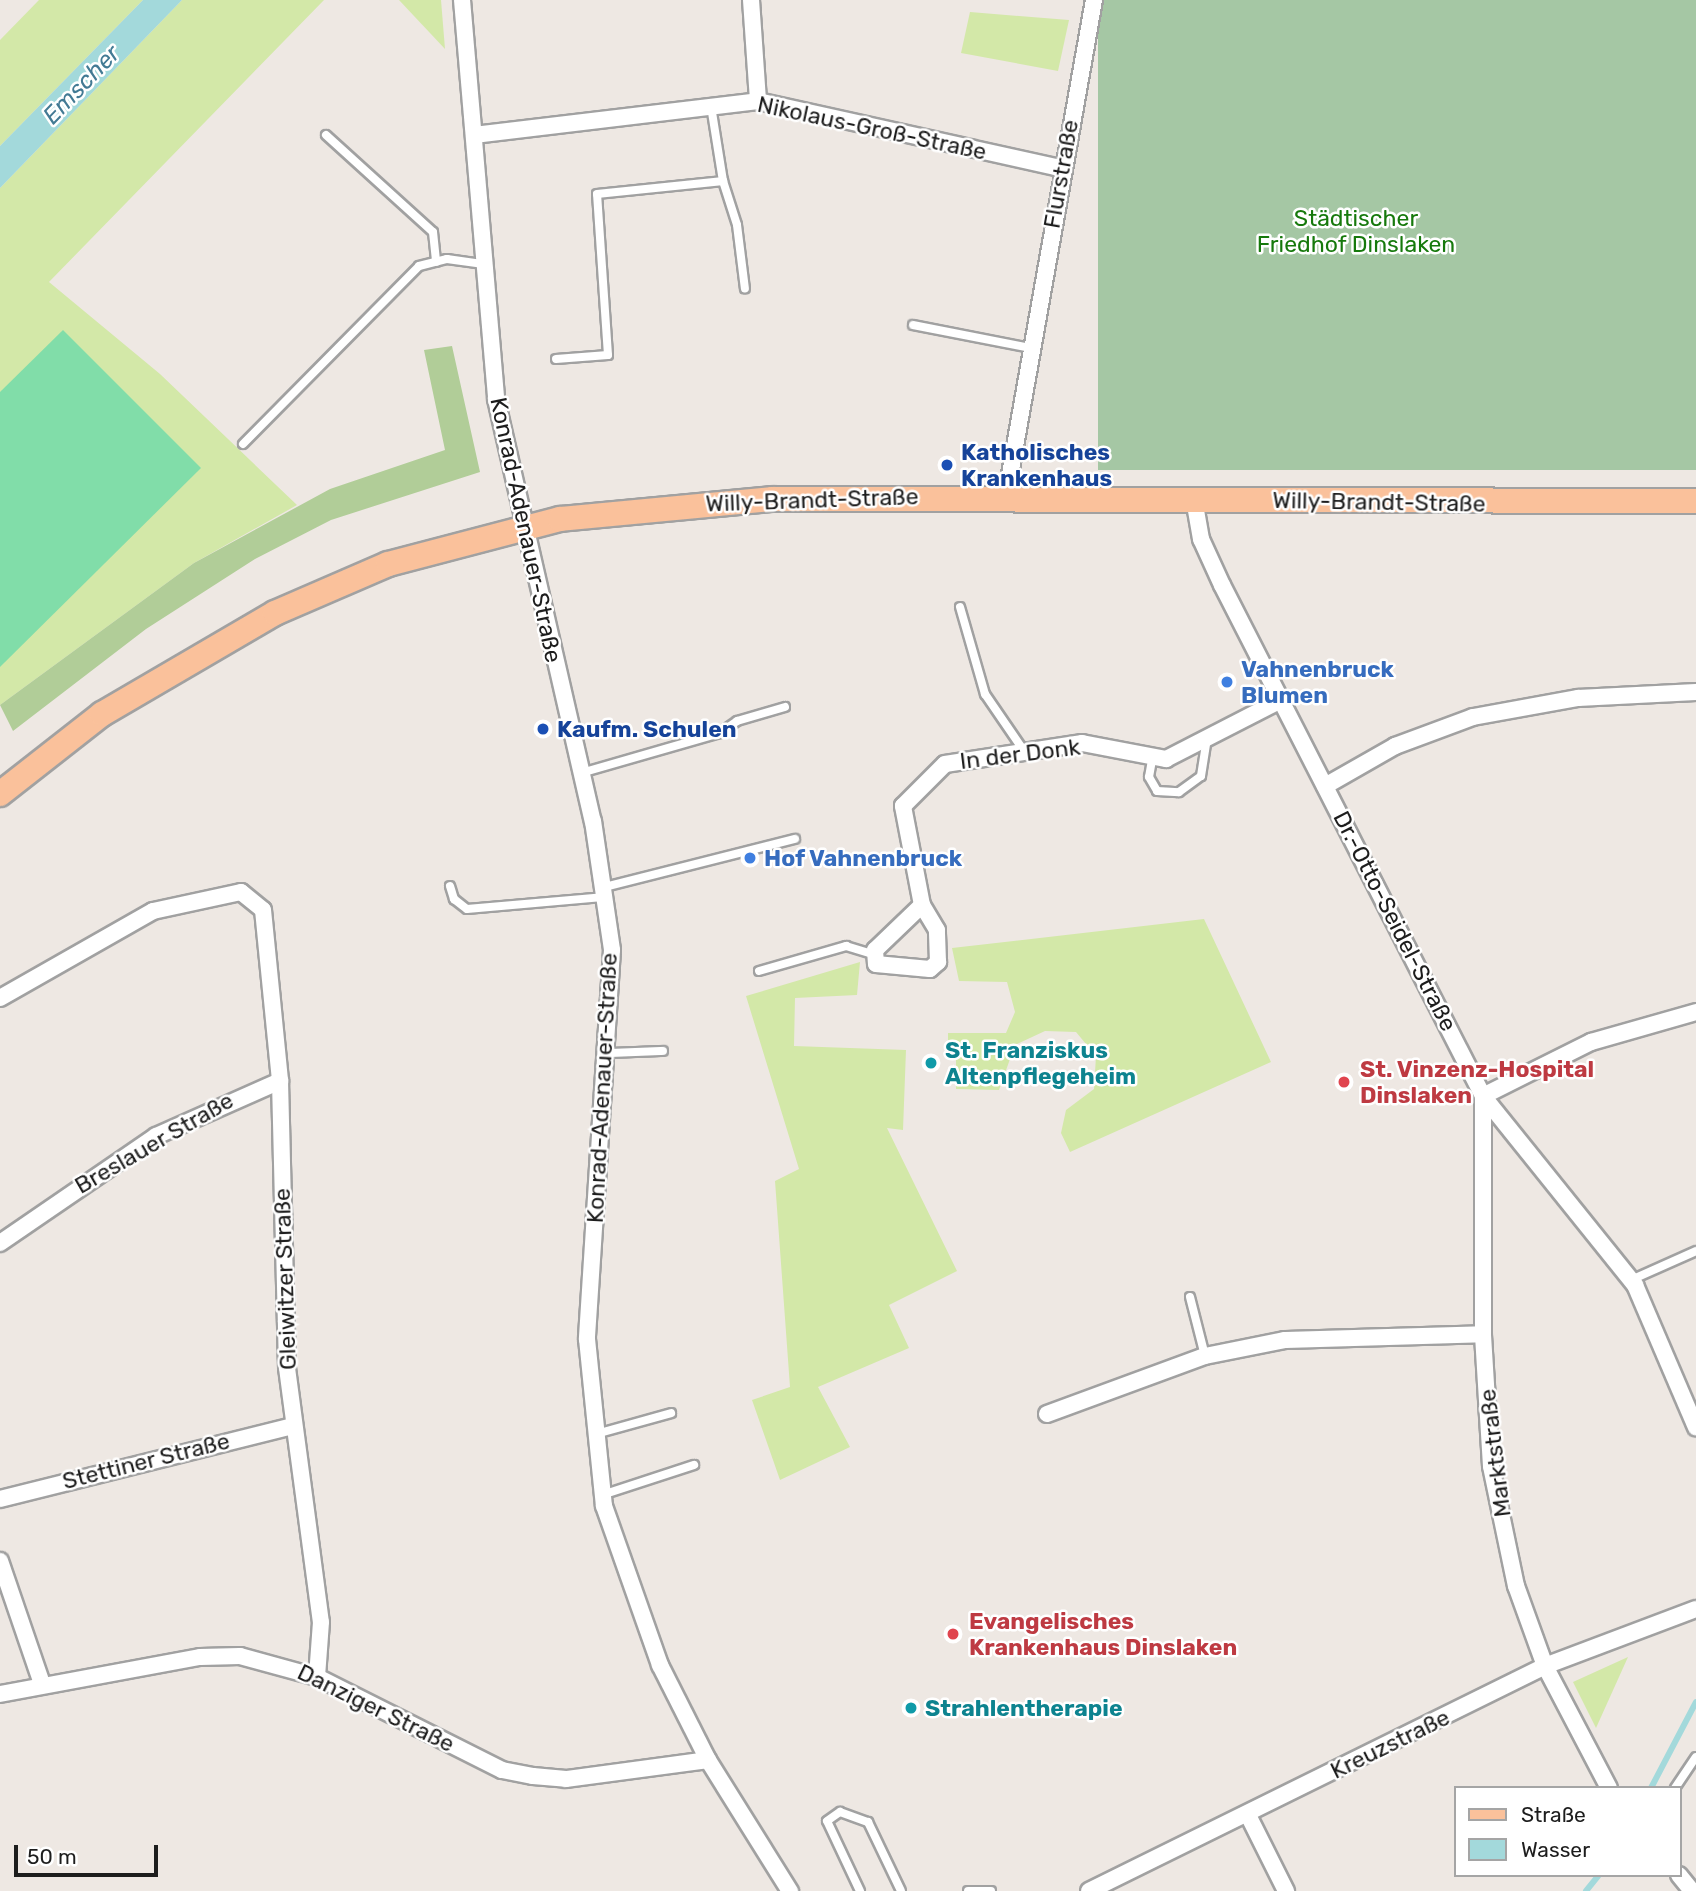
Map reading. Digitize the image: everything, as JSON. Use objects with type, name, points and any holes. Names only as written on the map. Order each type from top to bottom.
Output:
[{"type":"main road","name":"Willy-Brandt-Straße","points":[[0,794],[102,714],[275,613],[388,564],[522,527],[666,505],[1006,497],[1696,500]]},
{"type":"street","name":"Konrad-Adenauer-Straße","points":[[462,0],[496,399],[522,527],[581,773],[606,892],[608,1053],[588,1301],[592,1435],[603,1495],[625,1578],[708,1760],[790,1891]]},
{"type":"street","points":[[751,0],[758,101]]},
{"type":"street","name":"Flurstraße","points":[[1006,497],[1061,168],[1094,0]]},
{"type":"street","name":"Nikolaus-Groß-Straße","points":[[474,135],[758,101],[1061,168]]},
{"type":"street","name":"Dr.-Otto-Seidel-Straße","points":[[1194,499],[1201,539],[1483,1096],[1631,1279],[1696,1427]]},
{"type":"street","points":[[1325,786],[1395,746],[1473,717],[1578,698],[1696,692]]},
{"type":"street","points":[[1152,760],[1206,743],[1281,700]]},
{"type":"street","name":"In der Donk","points":[[875,955],[876,964],[891,968],[930,969],[938,962],[937,930],[922,905],[903,806],[945,764],[1082,743],[1152,760]]},
{"type":"street","name":"Gleiwitzer Straße","points":[[0,998],[153,911],[242,892],[263,910],[280,1081],[292,1426],[321,1622],[317,1677]]},
{"type":"street","points":[[875,955],[922,905]]},
{"type":"street","points":[[1483,1096],[1591,1042],[1696,1012]]},
{"type":"street","name":"Breslauer Straße","points":[[0,1243],[156,1136],[280,1081]]},
{"type":"street","name":"Marktstraße","points":[[1483,1096],[1483,1334],[1491,1466],[1516,1586],[1545,1666],[1608,1786]]},
{"type":"street","points":[[1047,1413],[1205,1356],[1285,1339],[1483,1334]]},
{"type":"street","name":"Stettiner Straße","points":[[0,1499],[292,1426]]},
{"type":"street","points":[[0,1561],[42,1684]]},
{"type":"street","name":"Kreuzstraße","points":[[1089,1891],[1249,1816],[1545,1666],[1696,1609]]},
{"type":"street","name":"Danziger Straße","points":[[0,1694],[42,1684],[200,1657],[280,1662],[317,1677],[502,1770],[566,1779],[708,1760]]},
{"type":"street","points":[[1249,1816],[1286,1891]]},
{"type":"street","points":[[1681,1877],[1692,1891]]},
{"type":"lane","points":[[711,106],[723,181],[737,225],[745,289]]},
{"type":"lane","points":[[326,135],[433,232],[436,262]]},
{"type":"lane","points":[[556,359],[608,355],[597,194],[723,181]]},
{"type":"lane","points":[[243,444],[411,273],[436,262],[484,264]]},
{"type":"lane","points":[[913,325],[1030,348]]},
{"type":"lane","points":[[960,607],[985,694],[1024,751]]},
{"type":"lane","points":[[581,773],[720,733],[737,721],[785,707]]},
{"type":"lane","points":[[1152,760],[1149,777],[1157,791],[1180,792],[1201,776],[1206,743]]},
{"type":"lane","points":[[450,886],[454,899],[467,909],[606,892],[795,839]]},
{"type":"lane","points":[[759,971],[846,946],[875,955]]},
{"type":"lane","points":[[608,1053],[663,1051]]},
{"type":"lane","points":[[1631,1279],[1696,1251]]},
{"type":"lane","points":[[1190,1297],[1205,1356]]},
{"type":"lane","points":[[592,1435],[671,1413]]},
{"type":"lane","points":[[603,1495],[694,1465]]},
{"type":"lane","points":[[1676,1786],[1696,1757]]},
{"type":"lane","points":[[860,1891],[827,1821],[840,1812],[868,1822],[901,1891]]},
{"type":"lane","points":[[968,1891],[991,1891]]},
{"type":"green space","points":[[39,0],[143,0],[0,146],[0,40]]},
{"type":"green space","points":[[182,0],[324,0],[49,282],[160,374],[297,505],[194,563],[0,705],[0,188]]},
{"type":"green space","points":[[399,0],[441,0],[445,49]]},
{"type":"green space","name":"Städtischer Friedhof Dinslaken","points":[[1098,0],[1696,0],[1696,470],[1098,470]]},
{"type":"green space","points":[[970,12],[1069,20],[1058,71],[961,53]]},
{"type":"green space","points":[[63,330],[201,468],[0,667],[0,392]]},
{"type":"green space","points":[[452,346],[480,472],[331,520],[255,559],[146,629],[13,731],[0,705],[194,563],[330,489],[445,450],[424,350]]},
{"type":"green space","points":[[1204,919],[1271,1062],[1070,1152],[1061,1133],[1066,1110],[1094,1089],[1096,1056],[1076,1032],[1045,1031],[1015,1045],[999,1090],[956,1089],[956,1049],[948,1048],[948,1033],[1006,1033],[1015,1012],[1007,982],[959,981],[952,948]]},
{"type":"green space","points":[[860,962],[857,995],[795,998],[794,1046],[906,1050],[903,1130],[887,1128],[957,1271],[889,1305],[909,1348],[818,1387],[850,1447],[780,1480],[752,1400],[790,1387],[775,1181],[799,1169],[746,996]]},
{"type":"green space","points":[[1628,1657],[1596,1728],[1573,1682]]},
{"type":"water","name":"Emscher","points":[[143,0],[182,0],[0,188],[0,146]]},
{"type":"waterway","points":[[1652,1786],[1696,1702]]},
{"type":"waterway","points":[[1586,1891],[1597,1877]]},
{"type":"place","name":"Katholisches Krankenhaus","points":[[947,465]]},
{"type":"place","name":"Vahnenbruck Blumen","points":[[1227,682]]},
{"type":"place","name":"Kaufm. Schulen","points":[[543,729]]},
{"type":"place","name":"Hof Vahnenbruck","points":[[750,858]]},
{"type":"place","name":"St. Franziskus Altenpflegeheim","points":[[931,1063]]},
{"type":"place","name":"St. Vinzenz-Hospital Dinslaken","points":[[1344,1082]]},
{"type":"place","name":"Evangelisches Krankenhaus Dinslaken","points":[[953,1634]]},
{"type":"place","name":"Strahlentherapie","points":[[911,1708]]}]
